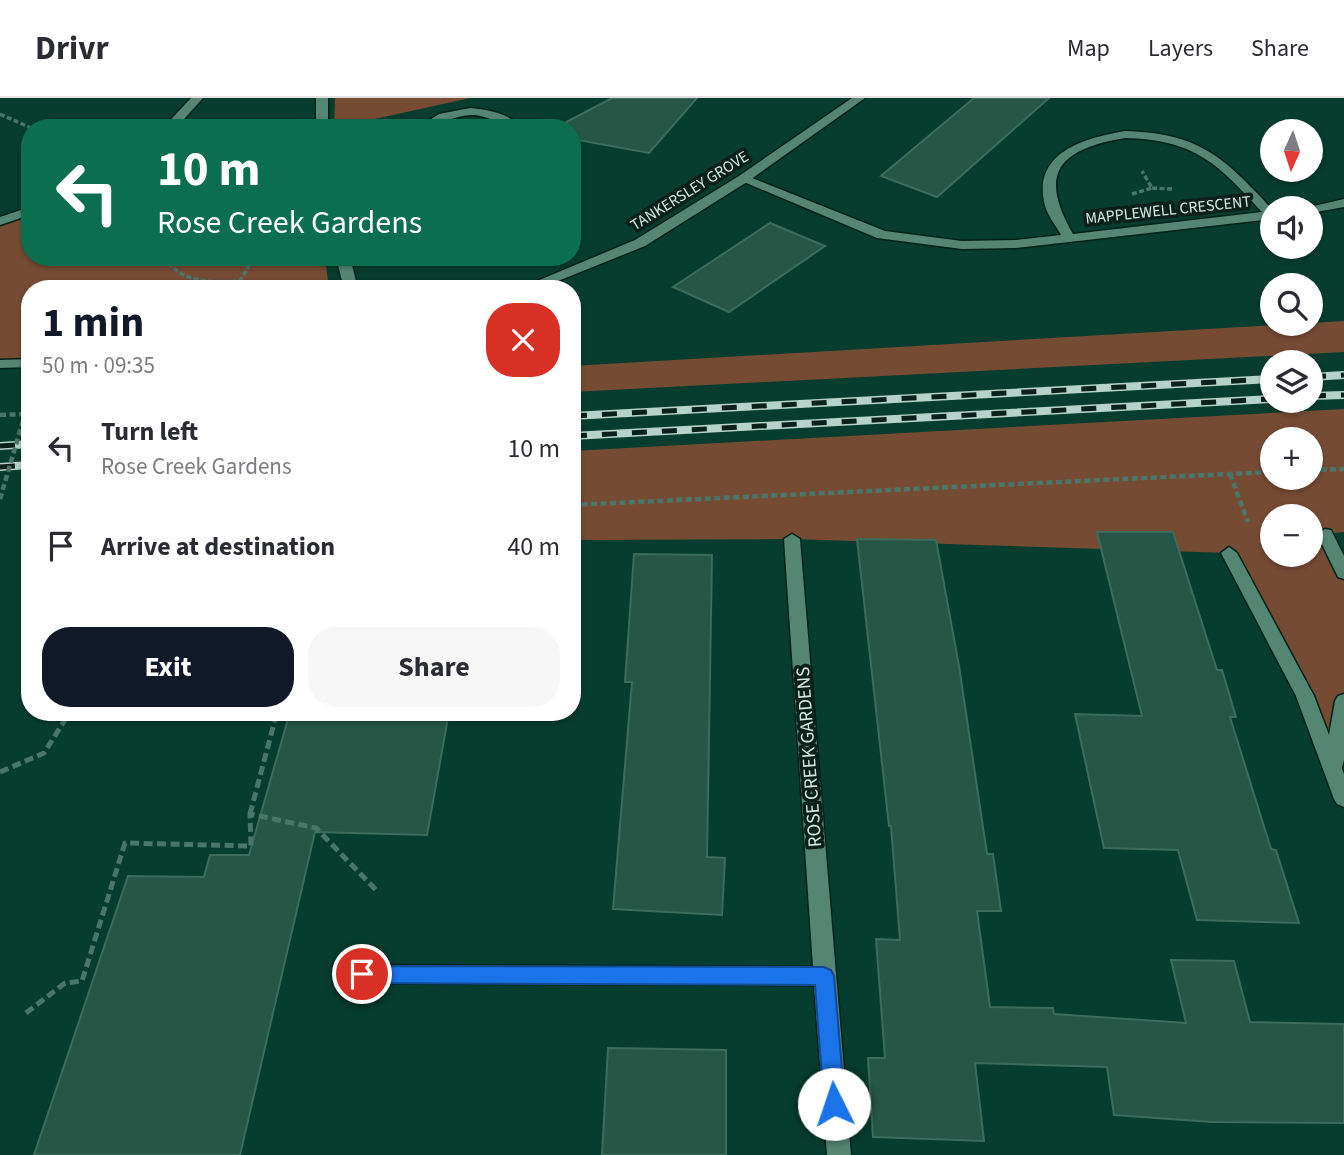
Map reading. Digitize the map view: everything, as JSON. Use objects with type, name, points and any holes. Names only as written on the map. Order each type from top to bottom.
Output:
[{"type":"street","points":[[180,119],[197,98]]},
{"type":"street","points":[[322,98],[322,119]]},
{"type":"street","points":[[473,112],[475,98]]},
{"type":"street","name":"TANKERSLEY GROVE","points":[[550,280],[640,243],[743,178],[859,98]]},
{"type":"street","points":[[438,119],[473,112],[504,119]]},
{"type":"street","name":"MAPPLEWELL CRESCENT","points":[[1069,237],[1061,227],[1051,203],[1049,188],[1052,172],[1060,159],[1092,139],[1115,135],[1160,136],[1201,151],[1228,171],[1260,203]]},
{"type":"street","name":"MAPPLEWELL CRESCENT","points":[[743,178],[882,234],[962,245],[1015,244],[1260,216]]},
{"type":"street","points":[[1323,207],[1344,204]]},
{"type":"street","points":[[0,221],[21,214]]},
{"type":"street","points":[[16,215],[21,218]]},
{"type":"street","points":[[0,364],[21,363]]},
{"type":"street","points":[[1325,534],[1344,573]]},
{"type":"street","name":"ROSE CREEK GARDENS","points":[[792,539],[839,1155]]},
{"type":"street","points":[[1229,553],[1305,696],[1344,799]]},
{"type":"street","points":[[1333,769],[1344,701]]},
{"type":"street","points":[[362,974],[824,976]]},
{"type":"path","points":[[0,114],[21,123]]},
{"type":"path","points":[[169,266],[175,274],[187,279],[214,280]]},
{"type":"path","points":[[0,415],[21,414]]},
{"type":"path","points":[[0,499],[21,428]]},
{"type":"path","points":[[1323,470],[1344,469]]},
{"type":"path","points":[[581,505],[1260,473]]},
{"type":"path","points":[[0,772],[44,753],[64,721]]},
{"type":"path","points":[[26,1013],[65,983],[82,981],[125,843],[251,846],[250,814],[275,721]]},
{"type":"path","points":[[250,814],[316,828],[377,891]]},
{"type":"shaded area","points":[[335,98],[470,98],[375,119],[334,119]]},
{"type":"shaded area","points":[[21,213],[21,266],[326,266],[328,280],[21,280],[21,363],[0,364],[0,221]]},
{"type":"shaded area","points":[[1344,321],[1344,352],[1260,350],[1260,356],[581,392],[581,365],[1260,326],[1260,336],[1323,336],[1323,322]]},
{"type":"shaded area","points":[[1344,409],[1344,532],[1326,534],[1344,573],[1344,701],[1333,769],[1229,553],[792,539],[581,540],[581,451],[1270,413],[1323,413],[1323,410]]},
{"type":"building","points":[[612,98],[697,98],[649,153],[581,141],[581,119],[572,119]]},
{"type":"building","points":[[974,98],[1049,98],[937,197],[881,176]]},
{"type":"building","points":[[770,223],[825,246],[729,312],[673,287]]},
{"type":"building","points":[[1097,532],[1173,532],[1217,670],[1222,670],[1236,717],[1230,717],[1271,849],[1276,850],[1299,923],[1197,920],[1178,850],[1104,848],[1075,714],[1142,716]]},
{"type":"building","points":[[857,539],[936,540],[959,666],[987,854],[993,854],[1001,911],[977,911],[990,1007],[1053,1008],[1054,1014],[1186,1023],[1171,960],[1234,961],[1250,1022],[1344,1024],[1344,1123],[1212,1122],[1114,1115],[1107,1067],[975,1063],[984,1141],[873,1137],[868,1058],[885,1058],[876,939],[900,940],[891,826]]},
{"type":"building","points":[[634,554],[712,555],[707,857],[725,858],[722,915],[613,909],[632,682],[625,682]]},
{"type":"building","points":[[287,721],[447,721],[427,835],[315,832],[240,1155],[34,1155],[128,876],[204,877],[210,855],[249,855]]},
{"type":"building","points":[[608,1048],[726,1050],[726,1155],[602,1155]]},
{"type":"railway","points":[[1323,376],[1344,375]]},
{"type":"railway","points":[[581,416],[1260,380]]},
{"type":"railway","points":[[1323,396],[1344,395]]},
{"type":"railway","points":[[581,436],[1260,400]]},
{"type":"railway","points":[[0,446],[21,445]]},
{"type":"railway","points":[[0,467],[21,466]]},
{"type":"route","points":[[362,974],[824,976],[834,1104]]}]
